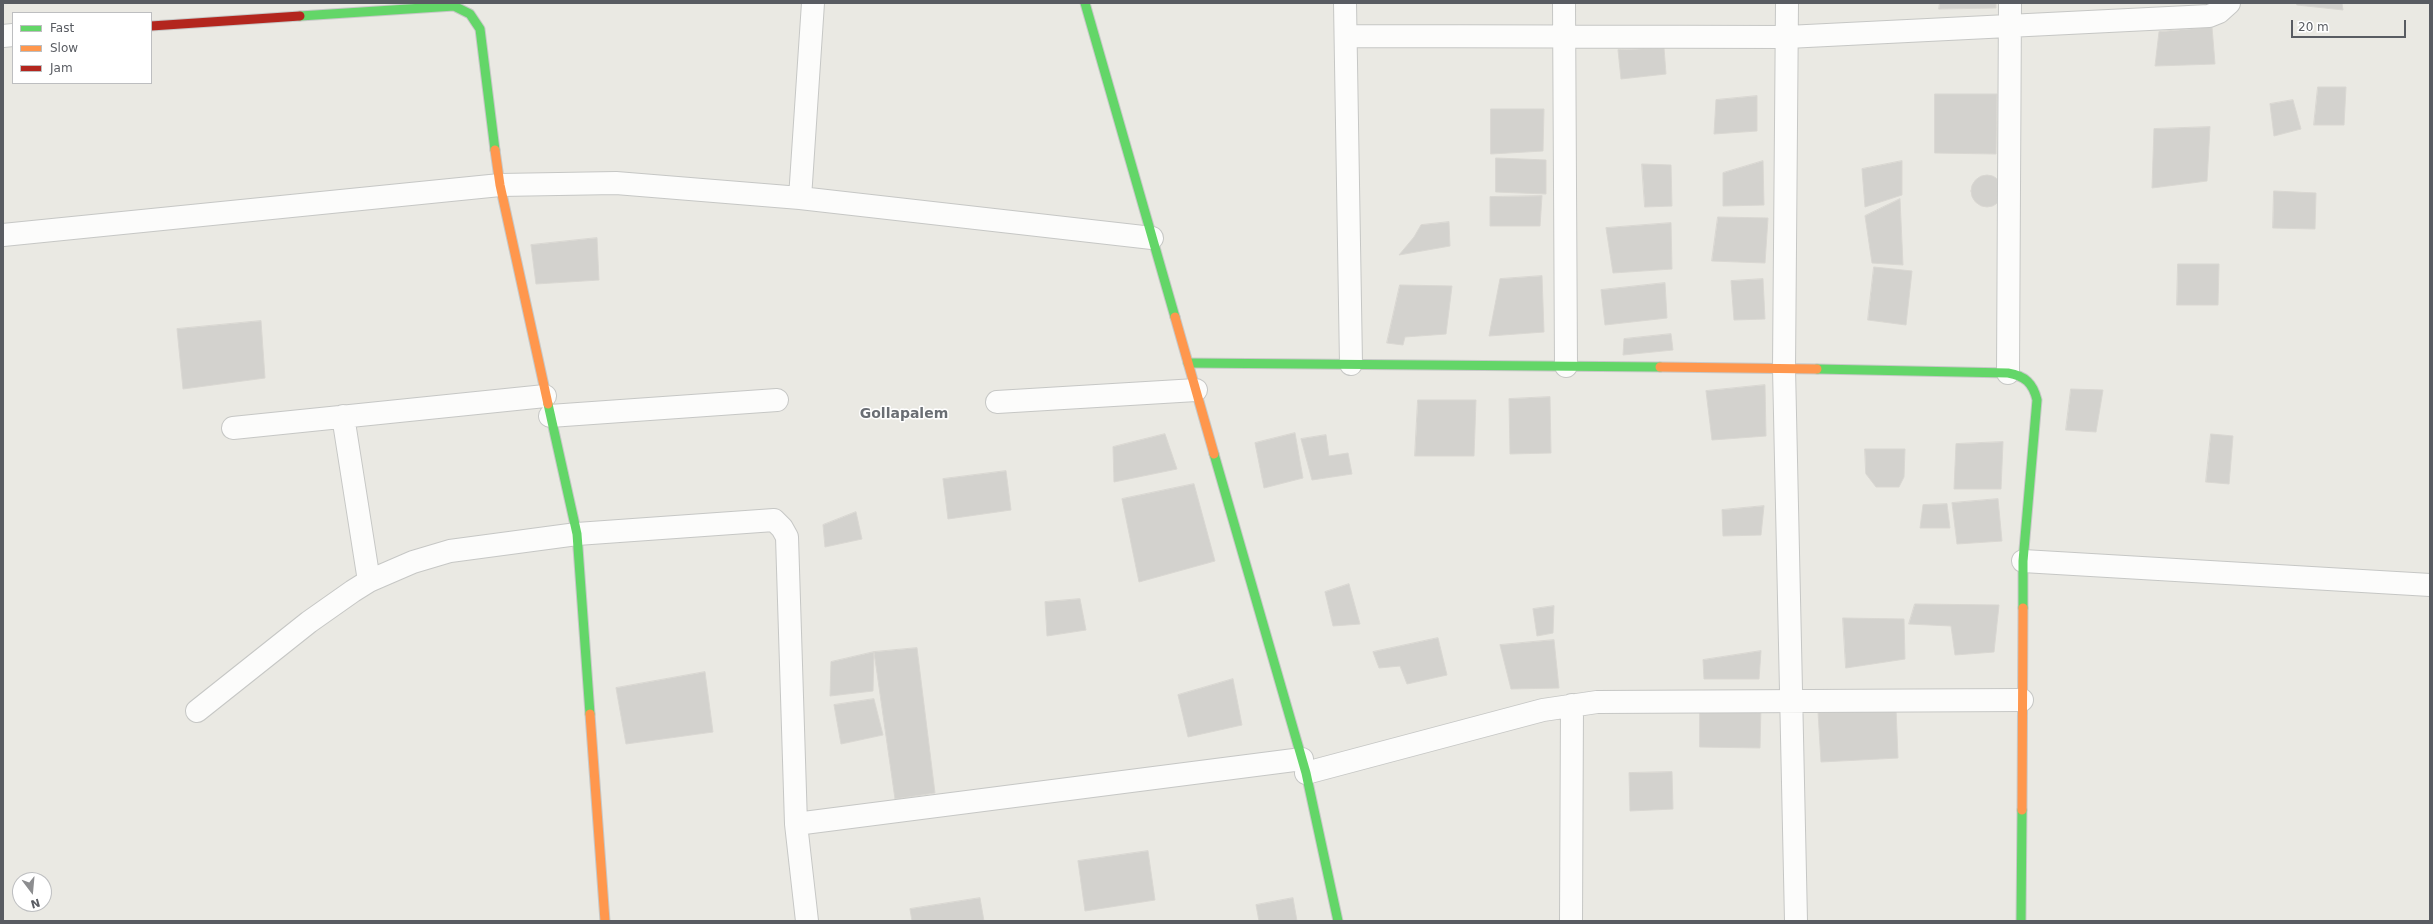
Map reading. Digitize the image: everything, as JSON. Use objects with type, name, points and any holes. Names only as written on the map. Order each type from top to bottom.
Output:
[{"type":"street","points":[[800,198],[812,3]]},
{"type":"street","points":[[1085,3],[1304,766],[1338,921]]},
{"type":"street","points":[[1345,3],[1351,364]]},
{"type":"street","points":[[1564,3],[1566,366]]},
{"type":"street","points":[[1787,3],[1784,368],[1796,921]]},
{"type":"street","points":[[2008,373],[2010,3]]},
{"type":"street","points":[[1346,36],[1786,37],[2209,16],[2219,12],[2229,3]]},
{"type":"street","points":[[152,26],[454,6],[466,9],[474,16],[480,29],[500,185],[547,406],[577,534],[605,921]]},
{"type":"street","points":[[3,235],[500,185],[616,183],[800,198],[1152,238]]},
{"type":"street","points":[[1188,363],[1784,368],[2008,373],[2027,379],[2032,384],[2037,400],[2022,561],[2021,921]]},
{"type":"street","points":[[997,402],[1196,390]]},
{"type":"street","points":[[233,428],[344,416],[547,406],[777,400]]},
{"type":"street","points":[[344,416],[370,581]]},
{"type":"street","points":[[197,710],[309,622],[370,581],[414,562],[450,551],[577,534],[774,520],[782,528],[787,537],[796,824],[806,921]]},
{"type":"street","points":[[2022,561],[2430,585]]},
{"type":"street","points":[[796,824],[1304,766],[1543,710],[1597,702],[2022,700]]},
{"type":"street","points":[[1571,921],[1572,705]]},
{"type":"building","points":[[1940,3],[1996,3],[1996,8],[1939,9]]},
{"type":"building","points":[[2297,3],[2342,3],[2343,10],[2297,5]]},
{"type":"building","points":[[2212,27],[2215,64],[2155,66],[2159,32]]},
{"type":"building","points":[[1664,48],[1666,74],[1621,79],[1618,50]]},
{"type":"building","points":[[2318,87],[2346,87],[2344,125],[2314,125]]},
{"type":"building","points":[[1935,94],[1997,94],[1996,154],[1935,153]]},
{"type":"building","points":[[1757,96],[1757,131],[1714,134],[1716,100]]},
{"type":"building","points":[[2293,100],[2301,129],[2274,136],[2270,104]]},
{"type":"building","points":[[1491,109],[1544,109],[1543,151],[1491,154]]},
{"type":"building","points":[[2210,127],[2207,181],[2152,188],[2154,129]]},
{"type":"building","points":[[1496,158],[1546,160],[1546,194],[1496,192]]},
{"type":"building","points":[[1763,161],[1764,205],[1723,206],[1723,173]]},
{"type":"building","points":[[1902,161],[1902,195],[1865,207],[1862,169]]},
{"type":"building","points":[[1642,164],[1671,165],[1672,206],[1645,207]]},
{"type":"building","points":[[1987,175],[1996,178],[2000,182],[2003,191],[2000,200],[1996,204],[1987,207],[1978,204],[1974,200],[1971,191],[1974,182],[1978,178]]},
{"type":"building","points":[[2274,191],[2316,193],[2315,229],[2273,228]]},
{"type":"building","points":[[1542,196],[1540,226],[1490,226],[1490,197]]},
{"type":"building","points":[[1900,199],[1903,265],[1872,263],[1865,216]]},
{"type":"building","points":[[1718,217],[1768,218],[1765,263],[1712,261]]},
{"type":"building","points":[[1449,222],[1450,246],[1399,255],[1414,237],[1421,225]]},
{"type":"building","points":[[1671,223],[1672,269],[1613,273],[1606,228]]},
{"type":"building","points":[[597,238],[599,280],[536,284],[531,245]]},
{"type":"building","points":[[2178,264],[2219,264],[2218,305],[2177,305]]},
{"type":"building","points":[[1874,267],[1912,271],[1906,325],[1868,320]]},
{"type":"building","points":[[1542,276],[1544,332],[1489,336],[1500,279]]},
{"type":"building","points":[[1763,279],[1765,319],[1734,320],[1731,281]]},
{"type":"building","points":[[1665,283],[1667,318],[1605,325],[1601,290]]},
{"type":"building","points":[[1400,285],[1452,286],[1446,334],[1405,337],[1403,345],[1387,343]]},
{"type":"building","points":[[261,321],[265,378],[183,389],[177,329]]},
{"type":"building","points":[[1671,334],[1673,350],[1623,355],[1624,339]]},
{"type":"building","points":[[1765,385],[1766,436],[1712,440],[1706,391]]},
{"type":"building","points":[[2071,389],[2103,390],[2096,432],[2066,430]]},
{"type":"building","points":[[1550,397],[1551,453],[1510,454],[1509,399]]},
{"type":"building","points":[[1418,400],[1476,400],[1474,456],[1415,456]]},
{"type":"building","points":[[1295,433],[1303,478],[1264,488],[1255,443]]},
{"type":"building","points":[[1165,434],[1177,469],[1114,482],[1113,447]]},
{"type":"building","points":[[2211,434],[2233,436],[2229,484],[2206,482]]},
{"type":"building","points":[[1326,435],[1329,456],[1348,453],[1352,474],[1312,480],[1301,439]]},
{"type":"building","points":[[2003,442],[2001,489],[1954,489],[1956,444]]},
{"type":"building","points":[[1865,449],[1905,449],[1904,477],[1899,487],[1876,487],[1866,474]]},
{"type":"building","points":[[1006,471],[1011,510],[948,519],[943,479]]},
{"type":"building","points":[[1194,484],[1215,561],[1139,582],[1122,499]]},
{"type":"building","points":[[1998,499],[2002,541],[1957,544],[1952,503]]},
{"type":"building","points":[[1947,504],[1950,528],[1920,528],[1923,505]]},
{"type":"building","points":[[1764,506],[1761,535],[1723,536],[1722,510]]},
{"type":"building","points":[[856,512],[862,539],[825,547],[823,525]]},
{"type":"building","points":[[1349,584],[1360,624],[1333,626],[1325,592]]},
{"type":"building","points":[[1080,599],[1086,630],[1047,636],[1045,602]]},
{"type":"building","points":[[1915,604],[1999,605],[1994,652],[1955,655],[1951,626],[1909,624]]},
{"type":"building","points":[[1554,606],[1553,633],[1537,636],[1533,609]]},
{"type":"building","points":[[1843,618],[1904,619],[1905,659],[1846,668]]},
{"type":"building","points":[[1438,638],[1447,675],[1407,684],[1400,666],[1379,668],[1373,652]]},
{"type":"building","points":[[1554,640],[1559,688],[1511,689],[1500,645]]},
{"type":"building","points":[[917,648],[935,793],[895,799],[874,652]]},
{"type":"building","points":[[1761,651],[1759,679],[1704,679],[1703,660]]},
{"type":"building","points":[[874,652],[873,691],[830,696],[831,662]]},
{"type":"building","points":[[705,672],[713,732],[626,744],[616,688]]},
{"type":"building","points":[[1233,679],[1242,725],[1188,737],[1178,695]]},
{"type":"building","points":[[874,699],[883,735],[841,744],[834,705]]},
{"type":"building","points":[[1700,706],[1761,707],[1760,748],[1700,747]]},
{"type":"building","points":[[1896,708],[1898,758],[1821,762],[1818,712]]},
{"type":"building","points":[[1672,772],[1673,809],[1630,811],[1629,773]]},
{"type":"building","points":[[1148,851],[1155,900],[1085,911],[1078,861]]},
{"type":"building","points":[[980,898],[984,921],[912,921],[910,909]]},
{"type":"building","points":[[1293,898],[1297,921],[1259,921],[1256,905]]},
{"type":"traffic: fast","points":[[1085,3],[1175,317]]},
{"type":"traffic: fast","points":[[300,16],[454,6],[470,14],[480,29],[495,150]]},
{"type":"traffic: fast","points":[[1188,363],[1660,367]]},
{"type":"traffic: fast","points":[[1817,369],[2008,373],[2024,378],[2031,385],[2037,400],[2023,561],[2023,608]]},
{"type":"traffic: fast","points":[[548,404],[577,534],[590,714]]},
{"type":"traffic: fast","points":[[1214,454],[1306,773],[1338,921]]},
{"type":"traffic: fast","points":[[2021,921],[2022,810]]},
{"type":"traffic: slow","points":[[495,150],[500,185],[548,404]]},
{"type":"traffic: slow","points":[[1175,317],[1214,454]]},
{"type":"traffic: slow","points":[[1660,367],[1817,369]]},
{"type":"traffic: slow","points":[[2022,810],[2023,608]]},
{"type":"traffic: slow","points":[[590,714],[605,921]]},
{"type":"traffic: jam","points":[[152,26],[300,16]]},
{"type":"district","name":"Gollapalem","points":[[904,414]]}]
